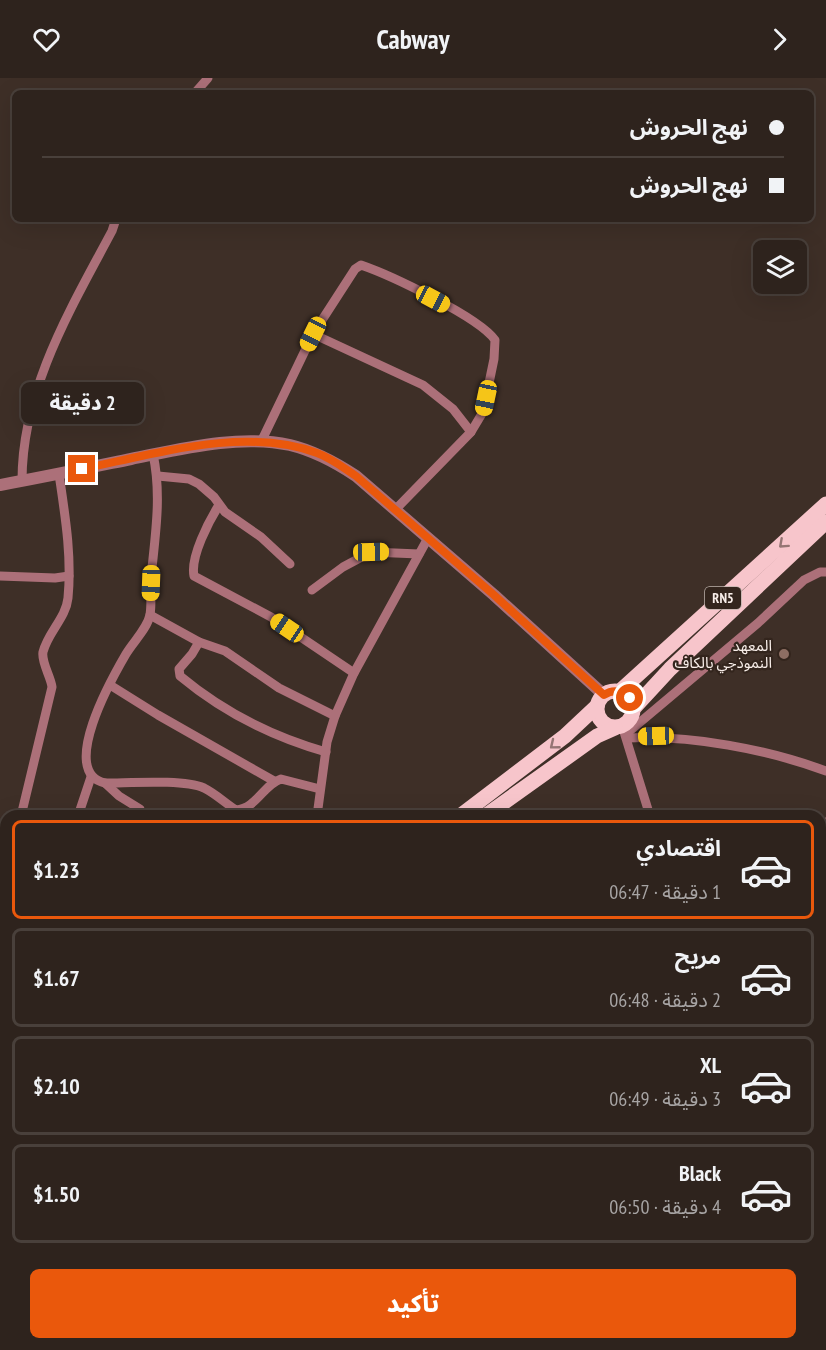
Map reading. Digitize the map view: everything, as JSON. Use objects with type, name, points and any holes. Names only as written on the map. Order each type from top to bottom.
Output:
[{"type":"main road","name":"RN5","points":[[620,692],[826,504]]},
{"type":"main road","name":"RN5","points":[[493,810],[597,736],[622,732],[633,717],[634,708],[670,669],[826,522]]},
{"type":"main road","points":[[468,810],[543,754],[609,692],[620,692],[630,698],[634,708]]},
{"type":"main road","points":[[600,701],[597,712],[603,723],[622,732]]},
{"type":"street","points":[[198,90],[208,78]]},
{"type":"street","points":[[22,481],[22,451],[29,416],[41,379],[58,332],[115,222]]},
{"type":"street","points":[[261,442],[313,334],[355,269],[361,266],[381,272],[468,319],[486,330],[495,340],[494,359],[483,412],[471,432],[395,510]]},
{"type":"street","points":[[313,334],[423,385],[453,409],[471,432]]},
{"type":"street","points":[[0,485],[153,454],[235,442],[290,445],[317,453],[356,476],[494,595],[600,701]]},
{"type":"street","points":[[153,454],[158,476],[158,521],[150,615],[110,685],[86,745],[86,763],[91,777],[105,783],[170,783],[204,788],[231,807],[240,810],[260,796],[274,781],[281,779],[320,789]]},
{"type":"street","points":[[22,810],[52,687],[44,651],[65,611],[68,600],[68,536],[59,474]]},
{"type":"street","points":[[158,476],[189,479],[199,484],[237,522],[261,537],[290,564]]},
{"type":"street","points":[[219,505],[194,559],[194,576],[271,617],[354,673]]},
{"type":"street","points":[[318,810],[326,752],[335,716],[354,673],[428,538]]},
{"type":"street","points":[[312,590],[359,556],[371,552],[419,554]]},
{"type":"street","points":[[622,732],[758,623],[804,580],[824,570]]},
{"type":"street","points":[[0,576],[56,578],[69,576]]},
{"type":"street","points":[[150,615],[199,642],[225,651],[279,688],[335,716]]},
{"type":"street","points":[[199,642],[179,669],[180,676],[249,722],[292,742],[326,752]]},
{"type":"street","points":[[110,685],[274,781]]},
{"type":"street","points":[[622,732],[710,742],[795,761],[826,771]]},
{"type":"street","points":[[622,732],[648,810]]},
{"type":"street","points":[[80,810],[91,777]]},
{"type":"street","points":[[105,783],[140,810]]},
{"type":"place","name":"المعهد النموذجي بالكاف","points":[[784,654]]},
{"type":"route","points":[[82,469],[181,449],[235,442],[290,445],[317,453],[356,476],[494,595],[604,695],[614,691],[626,694],[630,698]]}]
